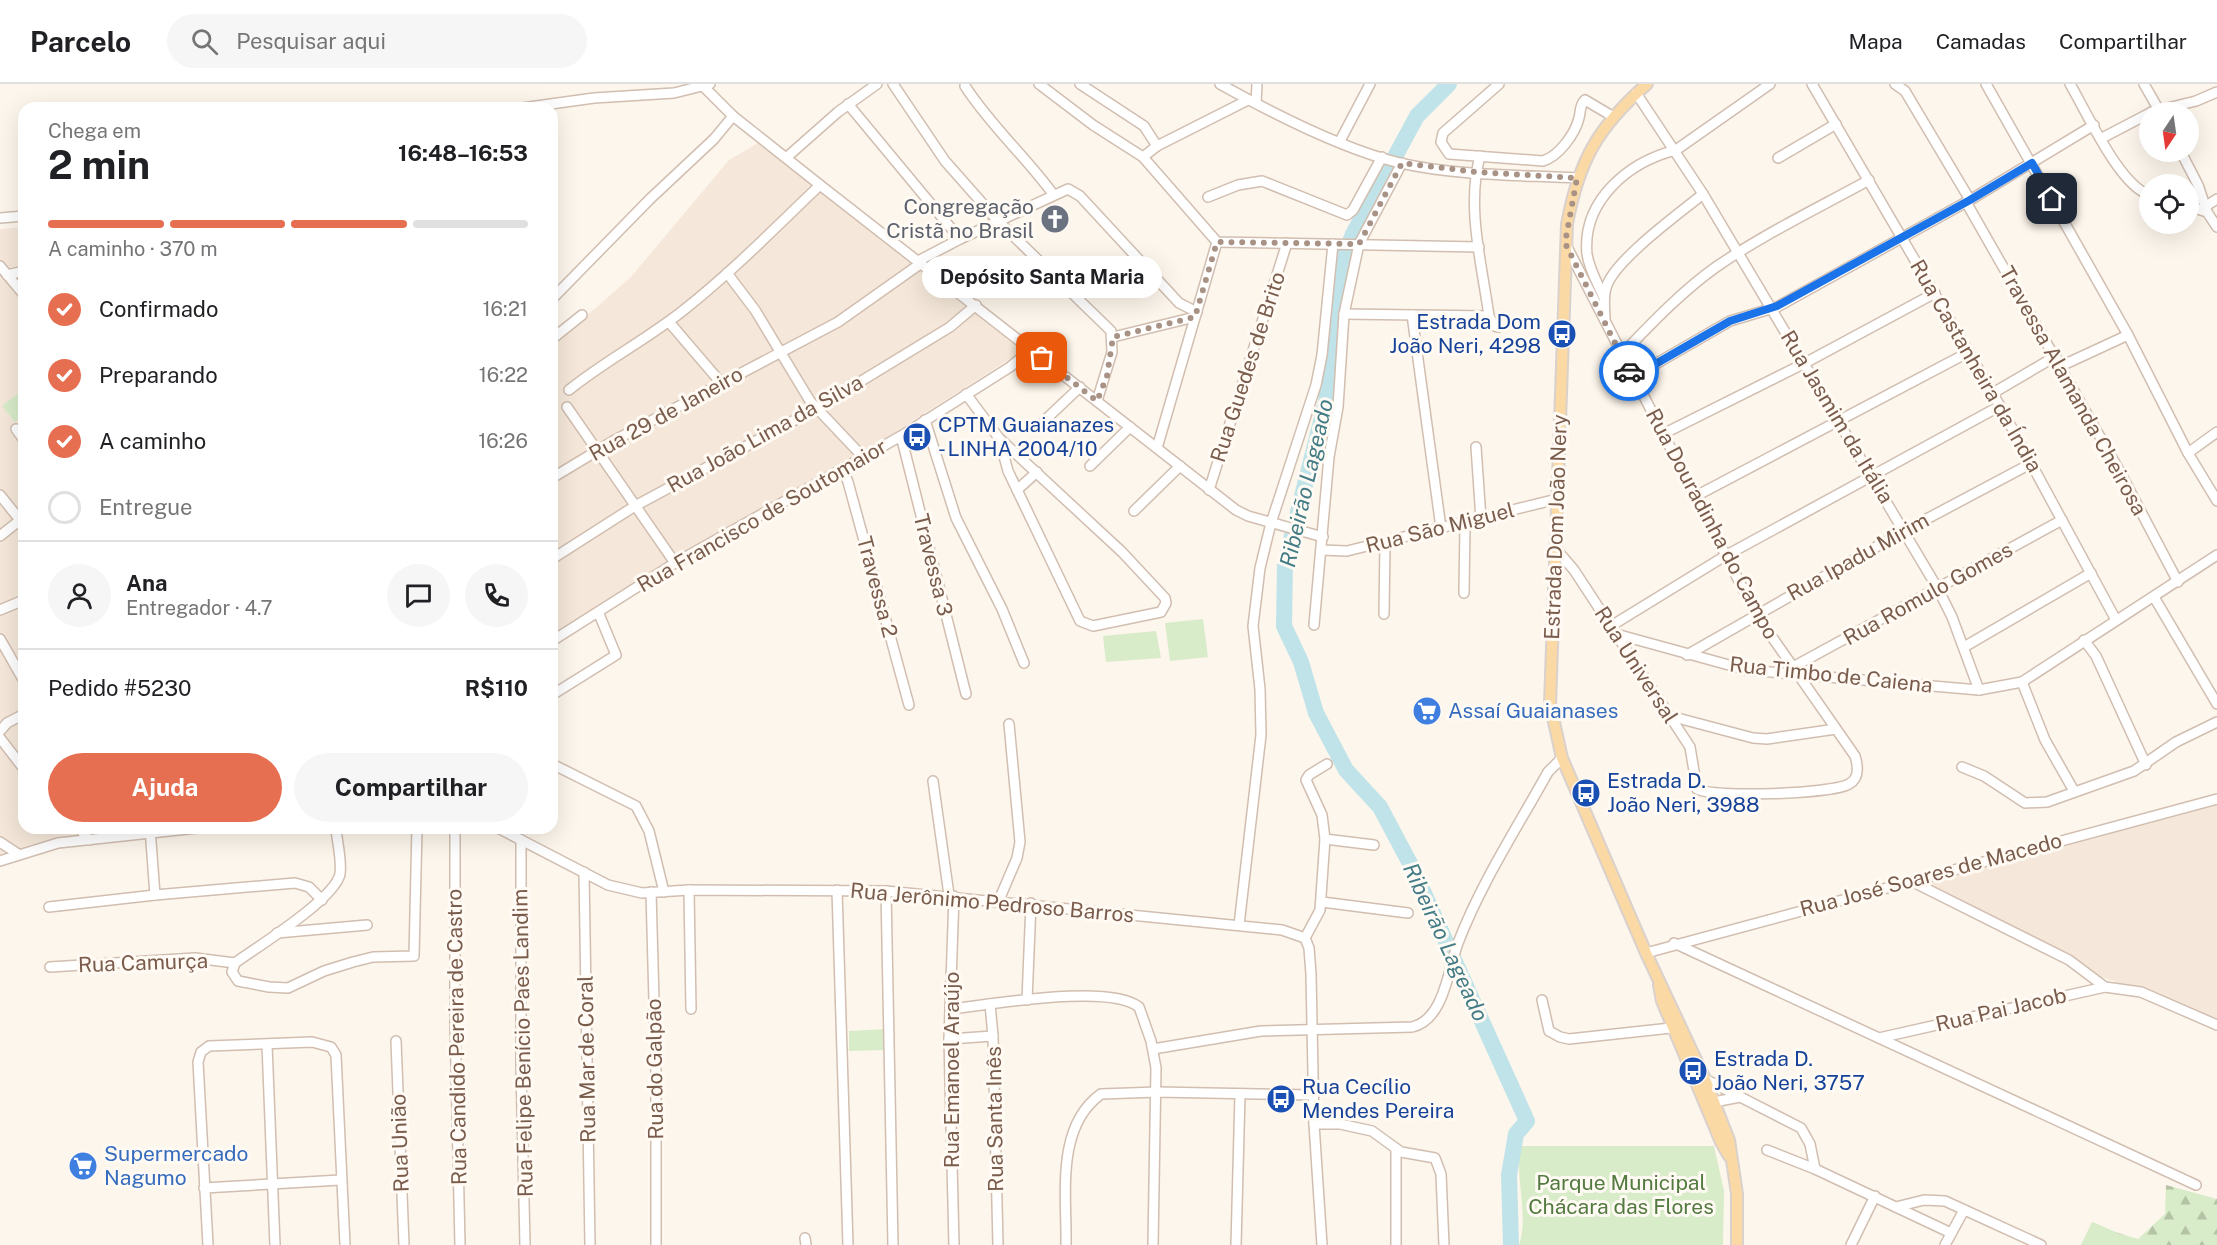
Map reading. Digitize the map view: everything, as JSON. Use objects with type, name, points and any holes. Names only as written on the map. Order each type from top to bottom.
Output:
[{"type":"main road","name":"Estrada Dom João Nery","points":[[1647,84],[1612,116],[1593,144],[1577,178],[1565,243],[1550,704],[1562,758],[1657,975],[1662,1001],[1705,1078],[1729,1140],[1737,1194],[1737,1245]]},
{"type":"main road","name":"Estrada Dom João Nery","points":[[1678,1028],[1720,1142],[1731,1158]]},
{"type":"street","points":[[787,157],[848,104],[877,84]]},
{"type":"street","points":[[893,84],[945,161],[998,221],[1107,325],[1113,337],[1107,376],[1097,401]]},
{"type":"street","points":[[1039,84],[1093,125],[1140,155],[1217,242],[1479,247]]},
{"type":"street","points":[[1080,84],[1144,126],[1157,146]]},
{"type":"street","points":[[1220,84],[1252,102],[1382,158],[1402,163],[1476,172],[1577,178]]},
{"type":"street","points":[[1140,155],[1252,102],[1257,84]]},
{"type":"street","points":[[1340,141],[1370,84]]},
{"type":"street","points":[[1499,84],[1450,125],[1441,142],[1449,154],[1550,159],[1556,156],[1576,127],[1580,107],[1585,100],[1612,116]]},
{"type":"street","points":[[1605,323],[1604,298],[1587,254],[1588,227],[1594,209],[1604,194],[1629,170],[1659,154],[1676,150],[1770,84]]},
{"type":"street","name":"Rua Castanheira da Índia","points":[[1812,84],[1993,393],[2116,620]]},
{"type":"street","name":"Travessa Alamanda Cheirosa","points":[[1895,84],[1905,91],[1968,201],[2120,472],[2178,582]]},
{"type":"street","points":[[1986,84],[2128,335],[2188,453],[2217,501]]},
{"type":"street","points":[[2070,84],[2122,174],[2139,190]]},
{"type":"street","points":[[2144,84],[2151,102]]},
{"type":"street","points":[[558,103],[594,98],[674,93],[705,85],[733,116],[1236,510],[1271,523],[1323,537]]},
{"type":"street","points":[[965,86],[989,118],[1032,165],[1053,194],[1068,189],[1080,196],[1179,303],[1196,314]]},
{"type":"street","points":[[2192,102],[2217,92]]},
{"type":"street","name":"Rua Jasmim da Itália","points":[[1636,93],[1676,150],[1703,194],[1938,589],[1964,647],[1979,690]]},
{"type":"street","points":[[848,104],[960,238]]},
{"type":"street","points":[[558,293],[650,199],[714,139],[733,116]]},
{"type":"street","points":[[2102,138],[2139,120]]},
{"type":"street","points":[[1778,158],[1836,124]]},
{"type":"street","points":[[1633,377],[1730,321],[1772,308],[1968,201],[2094,125]]},
{"type":"street","points":[[1480,156],[1476,172],[1479,247],[1489,316],[1494,326],[1498,327]]},
{"type":"street","points":[[1208,197],[1238,185],[1262,181],[1347,215],[1353,210],[1382,158]]},
{"type":"street","points":[[2186,162],[2217,227]]},
{"type":"street","points":[[1314,625],[1329,457],[1338,407],[1344,314],[1355,244],[1402,163]]},
{"type":"street","points":[[1621,355],[1676,300],[1738,252],[1869,180]]},
{"type":"street","points":[[568,390],[604,363],[669,322],[727,273],[820,185]]},
{"type":"street","name":"Rua 29 de Janeiro","points":[[558,474],[596,451],[838,322],[919,262],[960,238],[1053,194]]},
{"type":"street","points":[[1604,298],[1610,278],[1626,260],[1703,194]]},
{"type":"street","points":[[2207,209],[2217,199]]},
{"type":"street","points":[[2199,208],[2207,209]]},
{"type":"street","points":[[0,218],[18,216]]},
{"type":"street","points":[[1157,448],[1217,242]]},
{"type":"street","name":"Rua Guedes de Brito","points":[[1209,490],[1287,243]]},
{"type":"street","name":"Rua Douradinha do Campo","points":[[1565,243],[1756,614],[1855,756],[1858,765],[1858,773],[1849,784],[1746,795],[1707,793],[1697,789]]},
{"type":"street","points":[[1239,925],[1261,735],[1260,689],[1253,626],[1260,568],[1271,523],[1318,375],[1335,244]]},
{"type":"street","points":[[0,266],[18,288]]},
{"type":"street","points":[[7,275],[18,272]]},
{"type":"street","points":[[727,273],[818,408],[863,457]]},
{"type":"street","points":[[1663,434],[1805,363],[1935,293]]},
{"type":"street","name":"Rua João Lima da Silva","points":[[558,555],[635,506],[818,408],[950,327],[976,305]]},
{"type":"street","points":[[1113,337],[1196,314]]},
{"type":"street","points":[[1344,314],[1489,316]]},
{"type":"street","points":[[558,334],[582,315]]},
{"type":"street","points":[[1412,315],[1441,528]]},
{"type":"street","points":[[669,322],[722,384]]},
{"type":"street","points":[[2061,366],[2128,335]]},
{"type":"street","name":"Rua Francisco de Soutomaior","points":[[558,638],[599,614],[675,563],[901,436],[1031,350]]},
{"type":"street","points":[[1696,496],[1969,352]]},
{"type":"street","points":[[1993,393],[2056,356]]},
{"type":"street","points":[[1045,420],[1080,387]]},
{"type":"street","points":[[966,394],[999,438],[1122,552],[1165,598],[1166,603],[1161,612],[1093,626],[1080,621],[1008,471],[999,438]]},
{"type":"street","points":[[1613,630],[1725,556],[2000,406]]},
{"type":"street","points":[[567,407],[675,563]]},
{"type":"street","points":[[925,420],[956,518],[1002,609],[1024,663]]},
{"type":"street","points":[[1090,466],[1130,427]]},
{"type":"street","points":[[2188,453],[2217,432]]},
{"type":"street","name":"Travessa 3","points":[[901,436],[966,694]]},
{"type":"street","points":[[1476,447],[1481,519]]},
{"type":"street","name":"Rua Ipadu Mirim","points":[[1687,655],[1904,531],[2032,463]]},
{"type":"street","points":[[1134,511],[1179,466]]},
{"type":"street","name":"Travessa 2","points":[[843,469],[909,705]]},
{"type":"street","points":[[1017,490],[1037,472]]},
{"type":"street","points":[[0,495],[18,514]]},
{"type":"street","name":"Rua São Miguel","points":[[1322,550],[1347,551],[1557,499]]},
{"type":"street","name":"Rua Romulo Gomes","points":[[1795,671],[2062,520]]},
{"type":"street","points":[[0,537],[18,521]]},
{"type":"street","points":[[1464,593],[1465,523]]},
{"type":"street","points":[[1384,614],[1385,542]]},
{"type":"street","name":"Rua Universal","points":[[1556,549],[1574,570],[1690,747],[1697,789]]},
{"type":"street","points":[[2074,791],[2045,740],[2022,682],[2217,555]]},
{"type":"street","points":[[1964,647],[2091,573]]},
{"type":"street","points":[[2154,597],[2217,704]]},
{"type":"street","points":[[0,610],[18,602]]},
{"type":"street","points":[[558,691],[616,655],[599,614]]},
{"type":"street","name":"Rua Timbo de Caiena","points":[[1613,630],[1733,668],[1795,671],[1979,690],[2022,682]]},
{"type":"street","points":[[0,639],[3,652],[18,673]]},
{"type":"street","points":[[2084,640],[2096,656],[2146,765]]},
{"type":"street","points":[[1670,716],[1753,738],[1767,739],[1836,729]]},
{"type":"street","points":[[0,731],[7,723],[18,717]]},
{"type":"street","points":[[1962,767],[1984,776],[2025,803],[2047,802],[2146,765],[2176,742],[2217,722]]},
{"type":"street","points":[[999,900],[1017,858],[1020,842],[1009,724]]},
{"type":"street","points":[[0,738],[18,761]]},
{"type":"street","points":[[1153,1049],[1233,1034],[1312,1029],[1412,1027],[1428,1021],[1437,1006],[1458,942],[1479,895],[1548,772],[1562,758]]},
{"type":"street","points":[[1322,1245],[1314,1124],[1310,955],[1305,938],[1318,917],[1322,902],[1325,839],[1322,815],[1306,780],[1309,775],[1327,764]]},
{"type":"street","points":[[558,767],[636,806],[649,831],[664,892]]},
{"type":"street","name":"Rua Emanoel Araújo","points":[[933,781],[951,896],[950,1039],[954,1245]]},
{"type":"street","name":"Rua José Soares de Macedo","points":[[1646,952],[2216,802]]},
{"type":"street","points":[[84,834],[89,840]]},
{"type":"street","points":[[0,861],[58,843],[126,834]]},
{"type":"street","points":[[150,834],[155,895]]},
{"type":"street","name":"Rua Camurça","points":[[50,967],[195,958],[234,965],[322,900],[336,885],[340,873],[337,834]]},
{"type":"street","points":[[234,965],[233,975],[238,981],[288,988],[337,966],[373,957],[412,957],[416,951],[417,834]]},
{"type":"street","name":"Rua Candido Pereira de Castro","points":[[455,834],[455,1021],[460,1245]]},
{"type":"street","name":"Rua Jerônimo Pedroso Barros","points":[[510,834],[584,872],[626,890],[651,892],[688,890],[886,891],[999,900],[1239,925],[1282,930],[1305,938]]},
{"type":"street","points":[[1325,839],[1374,845]]},
{"type":"street","name":"Rua Felipe Benício Paes Landim","points":[[521,840],[521,1043],[525,1245]]},
{"type":"street","points":[[0,842],[18,855]]},
{"type":"street","name":"Rua Mar de Coral","points":[[584,872],[590,1245]]},
{"type":"street","points":[[1913,882],[2069,960],[2105,987]]},
{"type":"street","points":[[49,907],[295,883],[309,887],[322,900]]},
{"type":"street","points":[[688,890],[691,1009]]},
{"type":"street","points":[[837,890],[848,1245]]},
{"type":"street","points":[[886,891],[893,1245]]},
{"type":"street","name":"Rua do Galpão","points":[[651,892],[656,1073],[656,1245]]},
{"type":"street","points":[[1322,902],[1408,912]]},
{"type":"street","points":[[1027,1000],[1030,903]]},
{"type":"street","points":[[277,933],[367,925]]},
{"type":"street","points":[[1674,943],[2196,1185]]},
{"type":"street","name":"Rua Pai Jacob","points":[[1879,1038],[2105,987],[2124,988],[2160,999],[2217,1025]]},
{"type":"street","points":[[950,1009],[1088,996],[1129,1001],[1142,1013],[1153,1049],[1157,1092],[1153,1245]]},
{"type":"street","points":[[1542,1000],[1549,1031],[1569,1039],[1678,1028]]},
{"type":"street","points":[[990,1004],[993,1036]]},
{"type":"street","name":"Rua Santa Inês","points":[[950,1039],[993,1036],[998,1245]]},
{"type":"street","name":"Rua União","points":[[396,1041],[404,1245]]},
{"type":"street","points":[[208,1245],[199,1056],[208,1046],[324,1044],[331,1047],[336,1055],[340,1180],[345,1245]]},
{"type":"street","points":[[267,1045],[275,1245]]},
{"type":"street","points":[[1705,1078],[1801,1128],[1810,1144],[1815,1169]]},
{"type":"street","points":[[1066,1245],[1069,1143],[1077,1122],[1094,1099],[1101,1094],[1157,1092],[1314,1095]]},
{"type":"street","points":[[1236,1245],[1240,1094]]},
{"type":"street","points":[[1714,1102],[1740,1097]]},
{"type":"street","points":[[1314,1124],[1339,1124],[1372,1131],[1396,1150],[1432,1156],[1437,1161],[1440,1174],[1444,1245]]},
{"type":"street","points":[[1396,1150],[1396,1245]]},
{"type":"street","points":[[1767,1150],[1875,1196],[1951,1233]]},
{"type":"street","points":[[204,1188],[340,1180]]},
{"type":"street","points":[[1851,1245],[1875,1196]]},
{"type":"street","points":[[1896,1207],[1934,1199],[2039,1244]]},
{"type":"street","points":[[1945,1245],[1964,1210]]},
{"type":"shaded area","points":[[758,143],[1024,350],[856,457],[558,632],[558,341],[630,278],[729,160]]},
{"type":"shaded area","points":[[18,228],[18,834],[119,834],[51,843],[0,859],[0,229]]},
{"type":"shaded area","points":[[2217,801],[2217,1023],[2174,1002],[2096,975],[2063,953],[1917,882]]},
{"type":"green space","points":[[18,394],[18,420],[15,422],[2,406]]},
{"type":"green space","points":[[1203,619],[1208,657],[1170,661],[1165,623]]},
{"type":"green space","points":[[1156,631],[1161,658],[1106,662],[1103,636]]},
{"type":"green space","points":[[886,1029],[886,1050],[849,1051],[849,1031]]},
{"type":"green space","name":"Parque Municipal Chácara das Flores","points":[[1520,1146],[1714,1146],[1724,1191],[1723,1245],[1519,1245],[1523,1222],[1519,1171]]},
{"type":"green space","points":[[2166,1185],[2217,1199],[2217,1245],[2100,1245],[2102,1228],[2138,1239],[2165,1214]]},
{"type":"green space","points":[[2092,1222],[2095,1223],[2145,1245],[2081,1245]]},
{"type":"waterway","name":"Ribeirão Lageado","points":[[1449,84],[1417,116],[1353,234],[1342,262],[1326,402],[1285,563],[1284,626],[1301,662],[1316,713],[1346,770],[1380,807],[1414,871],[1527,1121],[1516,1134],[1509,1175],[1511,1245]]},
{"type":"way so far","points":[[1042,358],[1097,401],[1107,376],[1113,337],[1195,317],[1217,242],[1359,244],[1402,163],[1476,172],[1577,178],[1571,200],[1565,243],[1629,371]]},
{"type":"place","name":"Congregação Cristã no Brasil","points":[[1055,219]]},
{"type":"place","name":"Estrada Dom João Neri, 4298","points":[[1562,334]]},
{"type":"place","name":"Depósito Santa Maria","points":[[1042,358]]},
{"type":"place","name":"CPTM Guaianazes - LINHA 2004/10","points":[[917,437]]},
{"type":"place","name":"Assaí Guaianases","points":[[1427,711]]},
{"type":"place","name":"Estrada D. João Neri, 3988","points":[[1586,793]]},
{"type":"place","name":"Estrada D. João Neri, 3757","points":[[1693,1071]]},
{"type":"place","name":"Rua Cecílio Mendes Pereira","points":[[1281,1099]]},
{"type":"place","name":"Supermercado Nagumo","points":[[83,1166]]},
{"type":"route","points":[[1629,371],[1633,377],[1730,321],[1777,306],[1970,200],[2032,163],[2052,199]]}]
